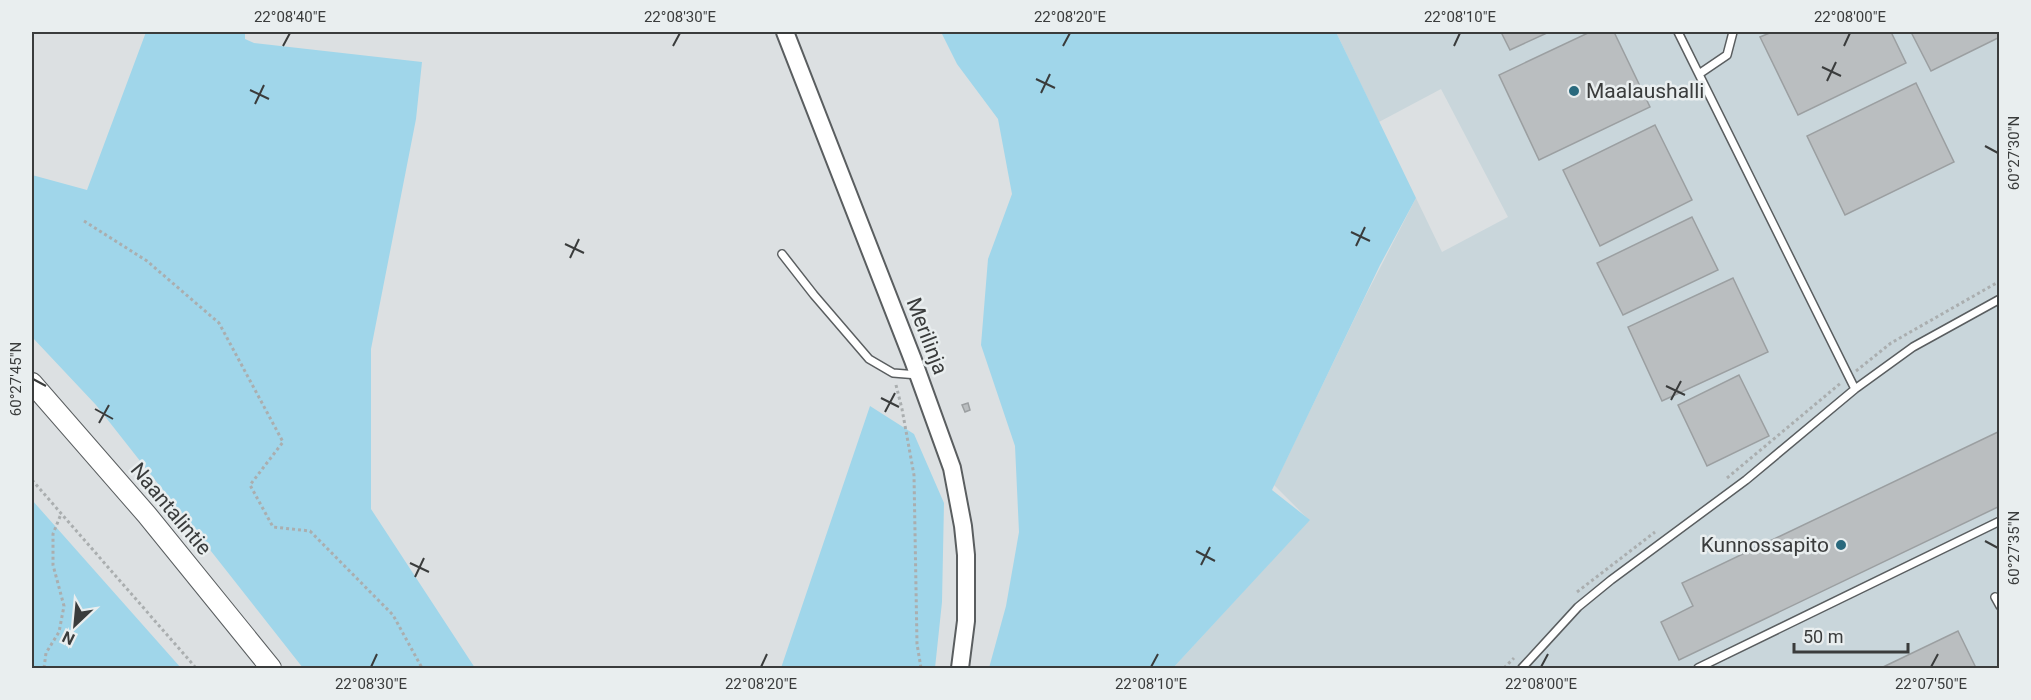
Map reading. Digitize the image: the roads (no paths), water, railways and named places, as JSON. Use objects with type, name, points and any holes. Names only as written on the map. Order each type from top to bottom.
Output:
[{"type":"main road","name":"Naantalintie","points":[[32,383],[147,515],[271,669]]},
{"type":"street","name":"Merilinja","points":[[785,32],[952,468],[963,526],[967,587],[966,621],[960,669]]},
{"type":"lane","points":[[1678,32],[1855,389]]},
{"type":"lane","points":[[1699,74],[1727,55],[1733,32]]},
{"type":"lane","points":[[782,254],[869,359],[893,373],[918,375]]},
{"type":"lane","points":[[1522,669],[1578,607],[1746,480],[1855,389],[1913,347],[2000,299]]},
{"type":"lane","points":[[1698,669],[2000,521]]},
{"type":"lane","points":[[1995,597],[2000,606]]},
{"type":"place","name":"Maalaushalli","points":[[1574,91]]},
{"type":"place","name":"Kunnossapito","points":[[1841,545]]}]
